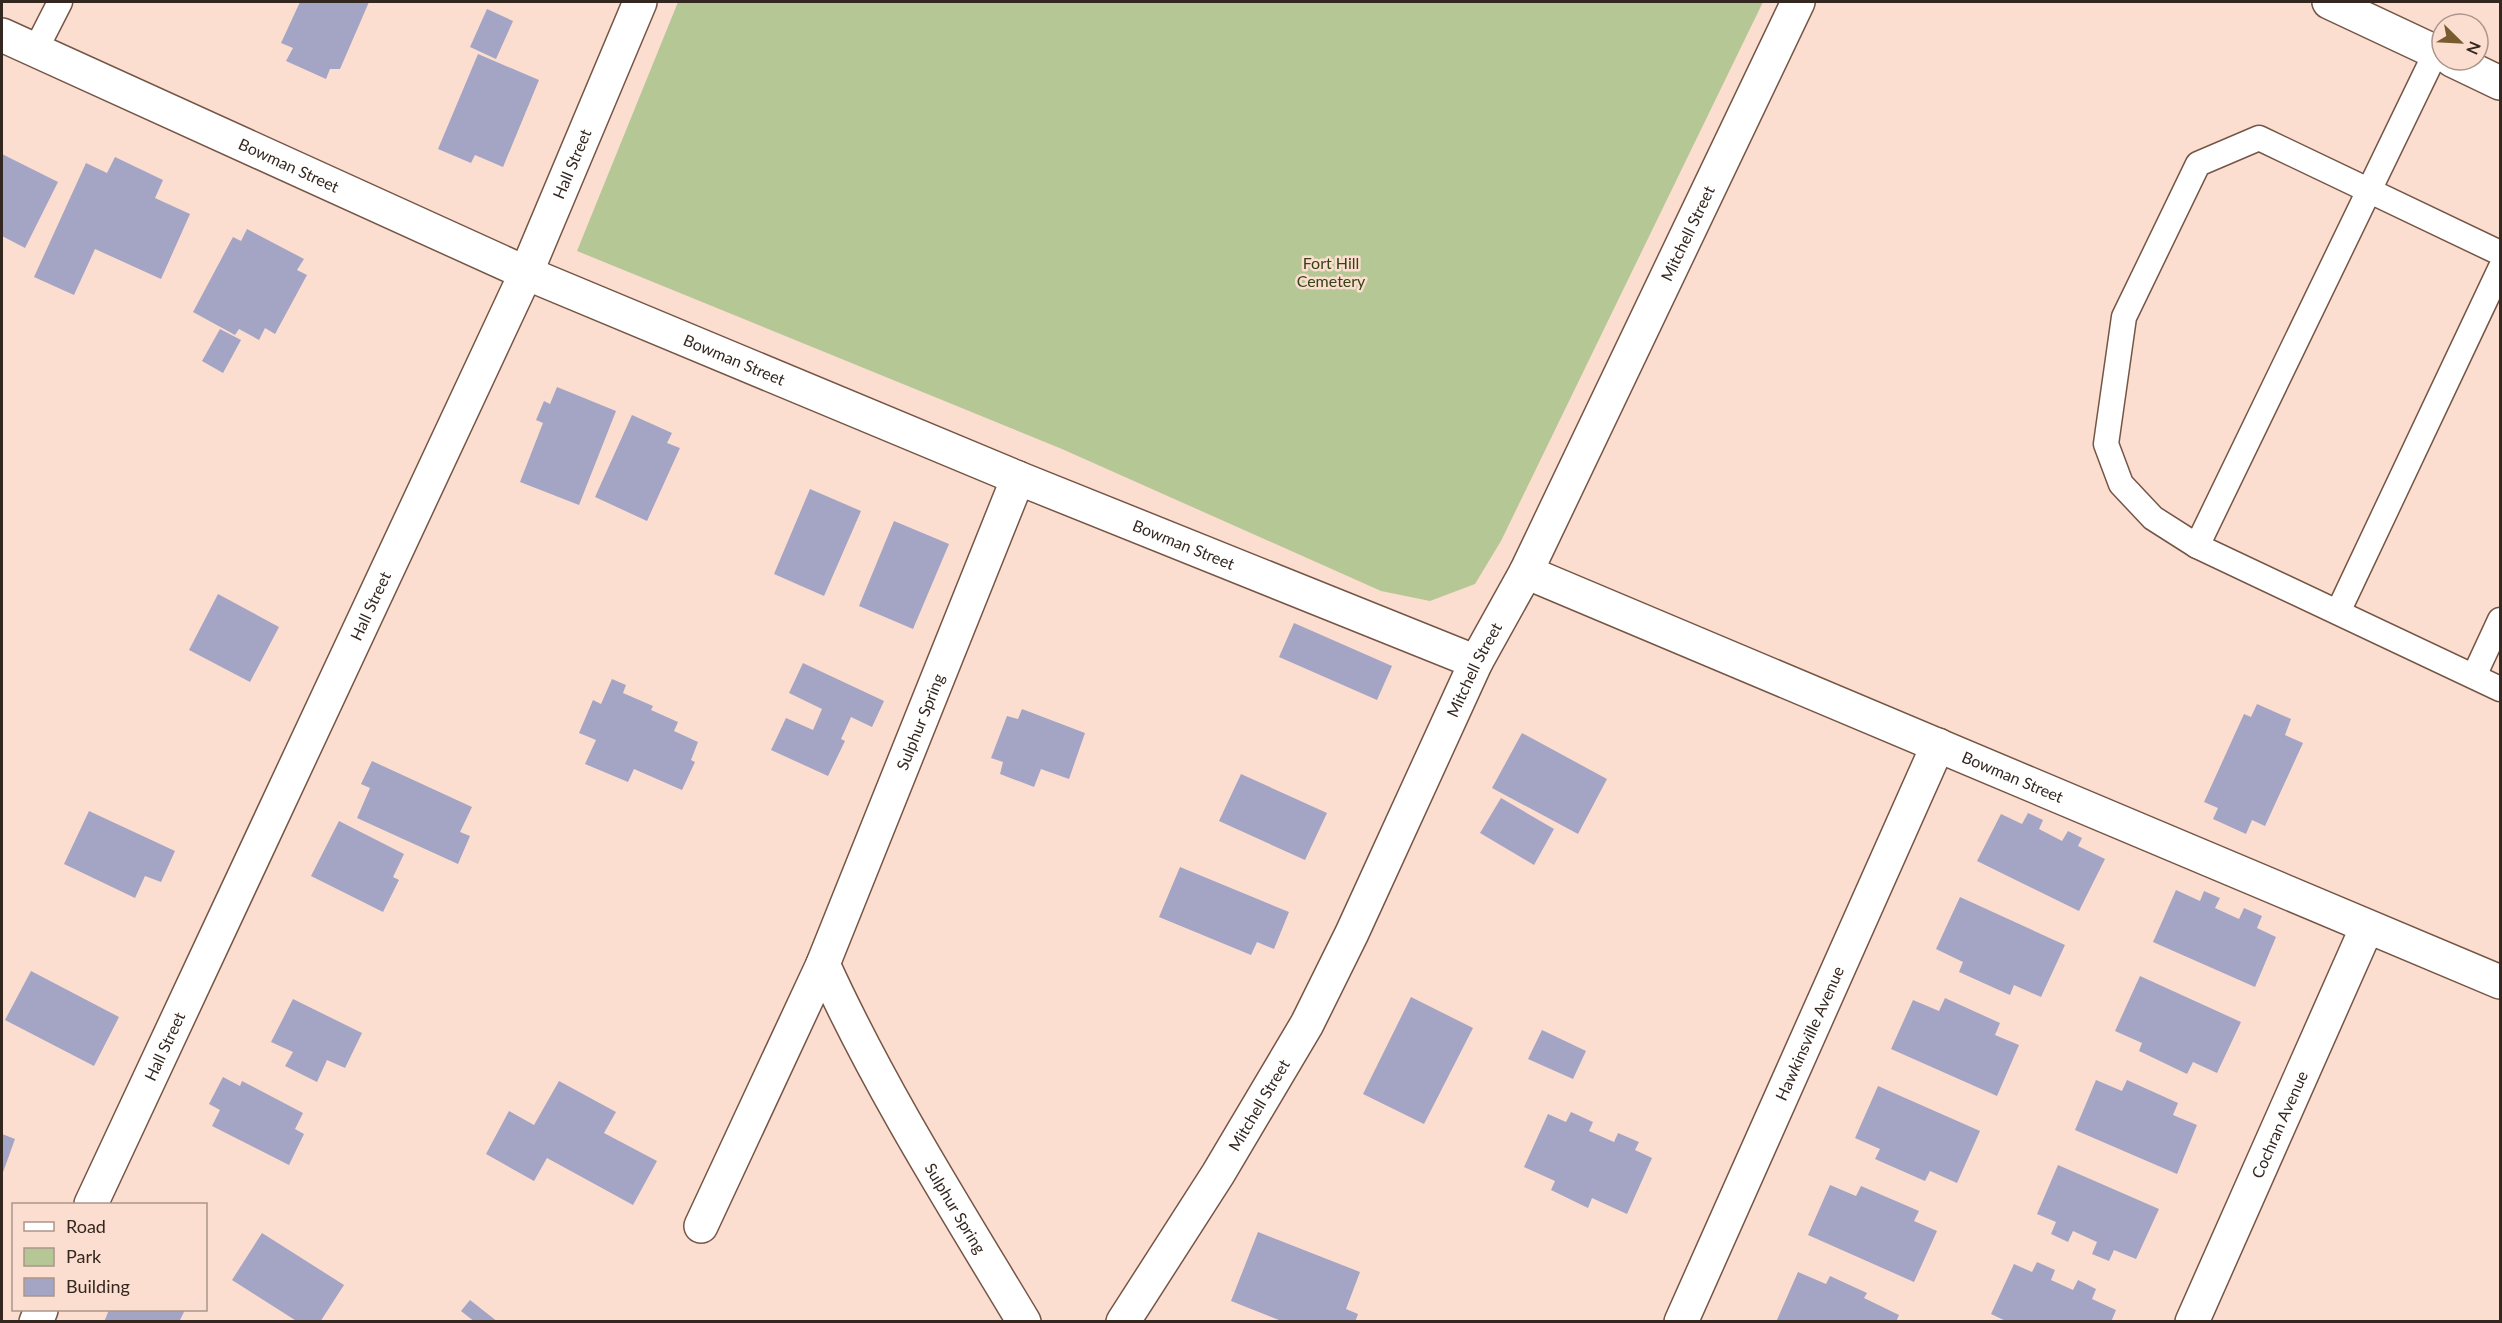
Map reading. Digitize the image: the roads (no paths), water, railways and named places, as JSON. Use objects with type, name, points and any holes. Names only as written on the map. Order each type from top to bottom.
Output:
[{"type":"street","name":"Hall Street","points":[[91,1203],[526,273],[640,2]]},
{"type":"street","name":"Mitchell Street","points":[[1123,1322],[1218,1174],[1307,1024],[1352,933],[1476,662],[1526,572],[1798,2]]},
{"type":"street","points":[[2329,2],[2430,50]]},
{"type":"street","name":"Bowman Street","points":[[2,35],[526,273],[1018,478],[1476,662]]},
{"type":"street","points":[[2477,72],[2500,83]]},
{"type":"street","name":"Sulphur Spring","points":[[701,1226],[823,964],[1018,478]]},
{"type":"street","name":"Bowman Street","points":[[1526,572],[2500,981]]},
{"type":"street","name":"Hawkinsville Avenue","points":[[1681,1322],[1938,744]]},
{"type":"street","name":"Cochran Avenue","points":[[2192,1322],[2367,927]]},
{"type":"street","name":"Sulphur Spring","points":[[823,964],[857,1039],[928,1164],[1024,1322]]},
{"type":"lane","points":[[35,51],[60,2]]},
{"type":"lane","points":[[2197,546],[2368,190],[2434,72]]},
{"type":"lane","points":[[2500,253],[2259,138],[2198,164],[2124,317],[2106,444],[2121,484],[2153,518],[2197,546],[2500,689]]},
{"type":"lane","points":[[2338,612],[2500,269]]},
{"type":"lane","points":[[2474,676],[2500,620]]},
{"type":"park label","name":"Fort Hill Cemetery","points":[[1331,272]]}]
